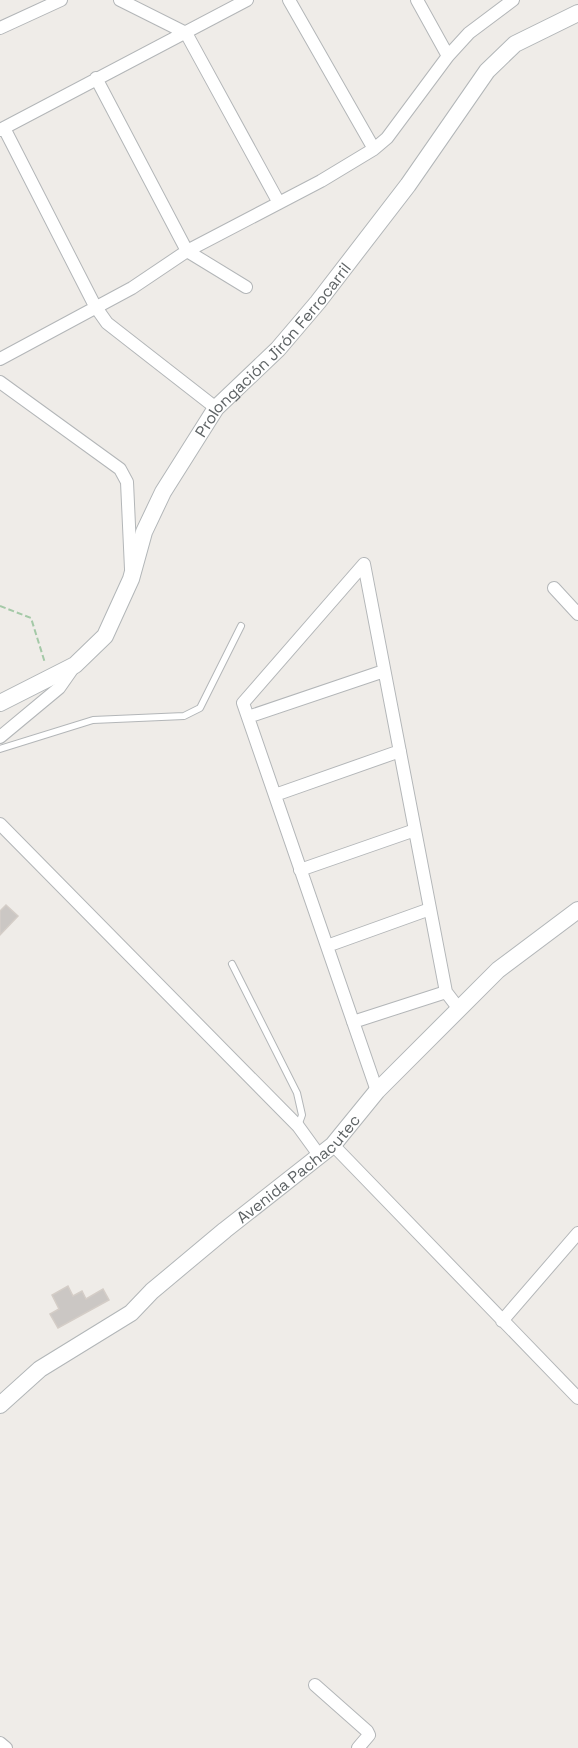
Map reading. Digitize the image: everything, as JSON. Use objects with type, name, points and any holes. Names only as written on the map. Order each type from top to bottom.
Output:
[{"type":"street","points":[[0,28],[61,0]]},
{"type":"street","points":[[120,0],[186,33],[279,203]]},
{"type":"street","points":[[216,408],[107,323],[95,306],[2,129],[247,0]]},
{"type":"street","points":[[289,0],[374,148]]},
{"type":"street","points":[[417,0],[448,56]]},
{"type":"street","points":[[2,355],[132,288],[188,250],[279,203],[374,148],[387,138],[448,56],[469,33],[513,0]]},
{"type":"street","name":"Prolongación Jirón Ferrocarril","points":[[0,703],[75,665],[105,636],[131,579],[144,532],[163,492],[216,408],[278,349],[318,302],[408,185],[487,71],[515,44],[578,13]]},
{"type":"street","points":[[96,78],[188,250],[246,287]]},
{"type":"street","points":[[0,382],[120,469],[127,483],[131,579]]},
{"type":"street","points":[[377,1091],[243,704],[364,564],[446,992],[459,1009]]},
{"type":"street","points":[[554,588],[578,614]]},
{"type":"street","points":[[0,737],[58,688],[75,665]]},
{"type":"street","points":[[248,717],[384,671]]},
{"type":"street","points":[[275,795],[400,751]]},
{"type":"street","points":[[0,824],[298,1126],[326,1150],[578,1398]]},
{"type":"street","points":[[300,870],[415,830]]},
{"type":"street","points":[[327,946],[430,909]]},
{"type":"street","name":"Avenida Pachacutec","points":[[0,1405],[40,1370],[87,1338],[130,1313],[152,1291],[326,1150],[377,1091],[498,970],[578,910]]},
{"type":"street","points":[[353,1022],[446,992]]},
{"type":"street","points":[[502,1321],[578,1233]]},
{"type":"street","points":[[315,1685],[368,1731],[369,1735],[358,1748]]},
{"type":"street","points":[[0,1743],[6,1748]]},
{"type":"lane","points":[[0,749],[64,727],[93,720],[184,716],[200,708],[241,626]]},
{"type":"lane","points":[[232,964],[297,1093],[302,1115],[298,1126]]},
{"type":"path","points":[[0,606],[31,618],[45,663],[38,666]]},
{"type":"building","points":[[6,905],[18,916],[0,935],[0,911]]},
{"type":"building","points":[[68,1286],[73,1296],[82,1291],[86,1299],[103,1289],[109,1300],[58,1328],[50,1314],[59,1309],[52,1295]]}]
